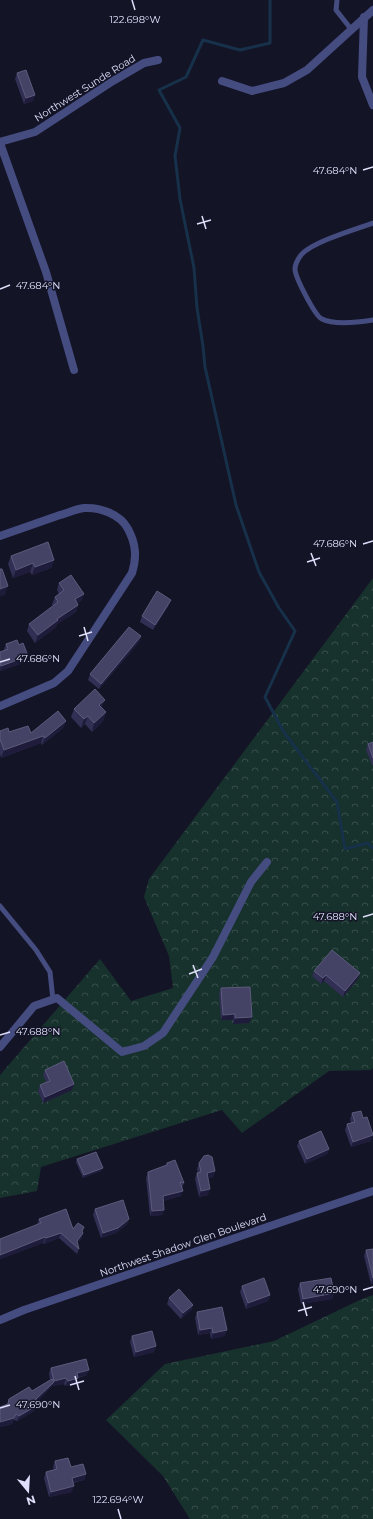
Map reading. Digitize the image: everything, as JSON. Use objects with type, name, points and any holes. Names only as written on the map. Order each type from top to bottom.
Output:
[{"type":"street","points":[[222,81],[252,91],[284,83],[306,70],[373,10]]},
{"type":"street","points":[[364,18],[362,77],[373,105]]},
{"type":"street","name":"Northwest Sunde Road","points":[[0,142],[35,132],[119,77],[144,63],[158,60]]},
{"type":"street","points":[[0,142],[46,272],[74,370]]},
{"type":"street","points":[[0,536],[82,508],[99,508],[116,516],[126,524],[135,549],[135,562],[132,573],[68,671],[54,683],[0,706]]},
{"type":"street","points":[[0,1047],[34,1006],[57,998],[122,1052],[144,1046],[163,1033],[213,957],[251,882],[267,862]]},
{"type":"street","name":"Northwest Shadow Glen Boulevard","points":[[0,1320],[32,1307],[373,1191]]},
{"type":"lane","points":[[337,0],[336,10],[351,29]]},
{"type":"lane","points":[[373,223],[313,247],[302,254],[297,261],[295,269],[297,277],[316,314],[322,319],[353,322],[373,320]]},
{"type":"lane","points":[[0,906],[36,950],[50,972],[52,1000]]},
{"type":"green space","points":[[373,578],[373,1068],[371,1070],[329,1071],[242,1133],[222,1110],[41,1167],[37,1191],[0,1198],[0,1075],[100,959],[131,1001],[173,988],[169,956],[144,897],[149,879]]},
{"type":"green space","points":[[373,1295],[373,1519],[190,1519],[163,1476],[106,1420],[165,1364],[274,1341]]},
{"type":"building","points":[[26,70],[35,95],[26,98],[17,73]]},
{"type":"building","points":[[48,542],[54,560],[35,567],[33,563],[16,570],[11,556]]},
{"type":"building","points":[[0,569],[2,569],[8,586],[0,589]]},
{"type":"building","points":[[71,575],[84,594],[75,599],[78,605],[57,619],[58,620],[38,635],[29,624],[58,602],[55,597],[64,590],[59,583]]},
{"type":"building","points":[[157,591],[171,600],[155,625],[142,616]]},
{"type":"building","points":[[129,627],[141,636],[101,684],[90,674]]},
{"type":"building","points":[[17,640],[19,645],[23,643],[28,656],[1,666],[0,652],[8,649],[6,644]]},
{"type":"building","points":[[95,689],[105,700],[99,705],[106,712],[94,723],[88,716],[84,719],[74,709]]},
{"type":"building","points":[[58,711],[66,721],[45,738],[43,736],[4,750],[0,739],[0,731],[8,728],[9,732],[28,726],[31,733]]},
{"type":"building","points":[[373,742],[373,758],[368,744]]},
{"type":"building","points":[[332,950],[360,973],[345,991],[326,975],[323,978],[314,971]]},
{"type":"building","points":[[250,987],[252,1017],[235,1018],[235,1014],[223,1015],[221,988]]},
{"type":"building","points":[[64,1061],[74,1084],[45,1097],[40,1085],[50,1081],[45,1070]]},
{"type":"building","points":[[361,1111],[363,1118],[367,1117],[373,1135],[353,1142],[347,1124],[355,1122],[352,1113]]},
{"type":"building","points":[[321,1131],[329,1149],[307,1159],[299,1141]]},
{"type":"building","points":[[96,1152],[103,1168],[84,1175],[77,1159]]},
{"type":"building","points":[[208,1155],[212,1157],[215,1171],[207,1173],[210,1189],[201,1191],[197,1173],[201,1172],[199,1163],[204,1156]]},
{"type":"building","points":[[175,1160],[184,1183],[180,1182],[183,1191],[163,1196],[164,1210],[152,1211],[148,1172],[167,1165],[167,1163]]},
{"type":"building","points":[[123,1200],[129,1219],[118,1228],[103,1233],[95,1209]]},
{"type":"building","points":[[66,1209],[73,1229],[78,1223],[84,1227],[82,1231],[83,1233],[77,1241],[79,1249],[61,1233],[46,1238],[45,1237],[0,1255],[0,1239],[41,1223],[39,1219]]},
{"type":"building","points":[[373,1249],[373,1278],[366,1250]]},
{"type":"building","points":[[264,1278],[270,1295],[248,1303],[242,1286]]},
{"type":"building","points":[[331,1278],[334,1293],[303,1299],[300,1283]]},
{"type":"building","points":[[179,1289],[193,1305],[183,1313],[169,1298]]},
{"type":"building","points":[[222,1307],[227,1330],[213,1333],[212,1328],[200,1330],[197,1312]]},
{"type":"building","points":[[152,1331],[156,1346],[136,1352],[132,1336]]},
{"type":"building","points":[[86,1359],[89,1370],[77,1373],[78,1378],[68,1381],[66,1378],[54,1381],[51,1368]]},
{"type":"building","points":[[52,1379],[54,1382],[36,1399],[36,1406],[19,1416],[16,1414],[14,1418],[0,1422],[0,1407],[8,1404],[9,1399],[29,1387],[32,1391]]},
{"type":"building","points":[[68,1458],[71,1467],[83,1464],[86,1474],[72,1478],[74,1486],[51,1492],[46,1472],[57,1469],[55,1461]]},
{"type":"waterway","points":[[270,0],[270,43],[240,50],[203,40],[186,77],[159,90],[180,128],[175,156],[180,199],[194,268],[197,308],[205,367],[236,505],[259,572],[279,608],[295,631],[265,697],[283,731],[337,802],[345,849],[367,843],[373,848]]}]
